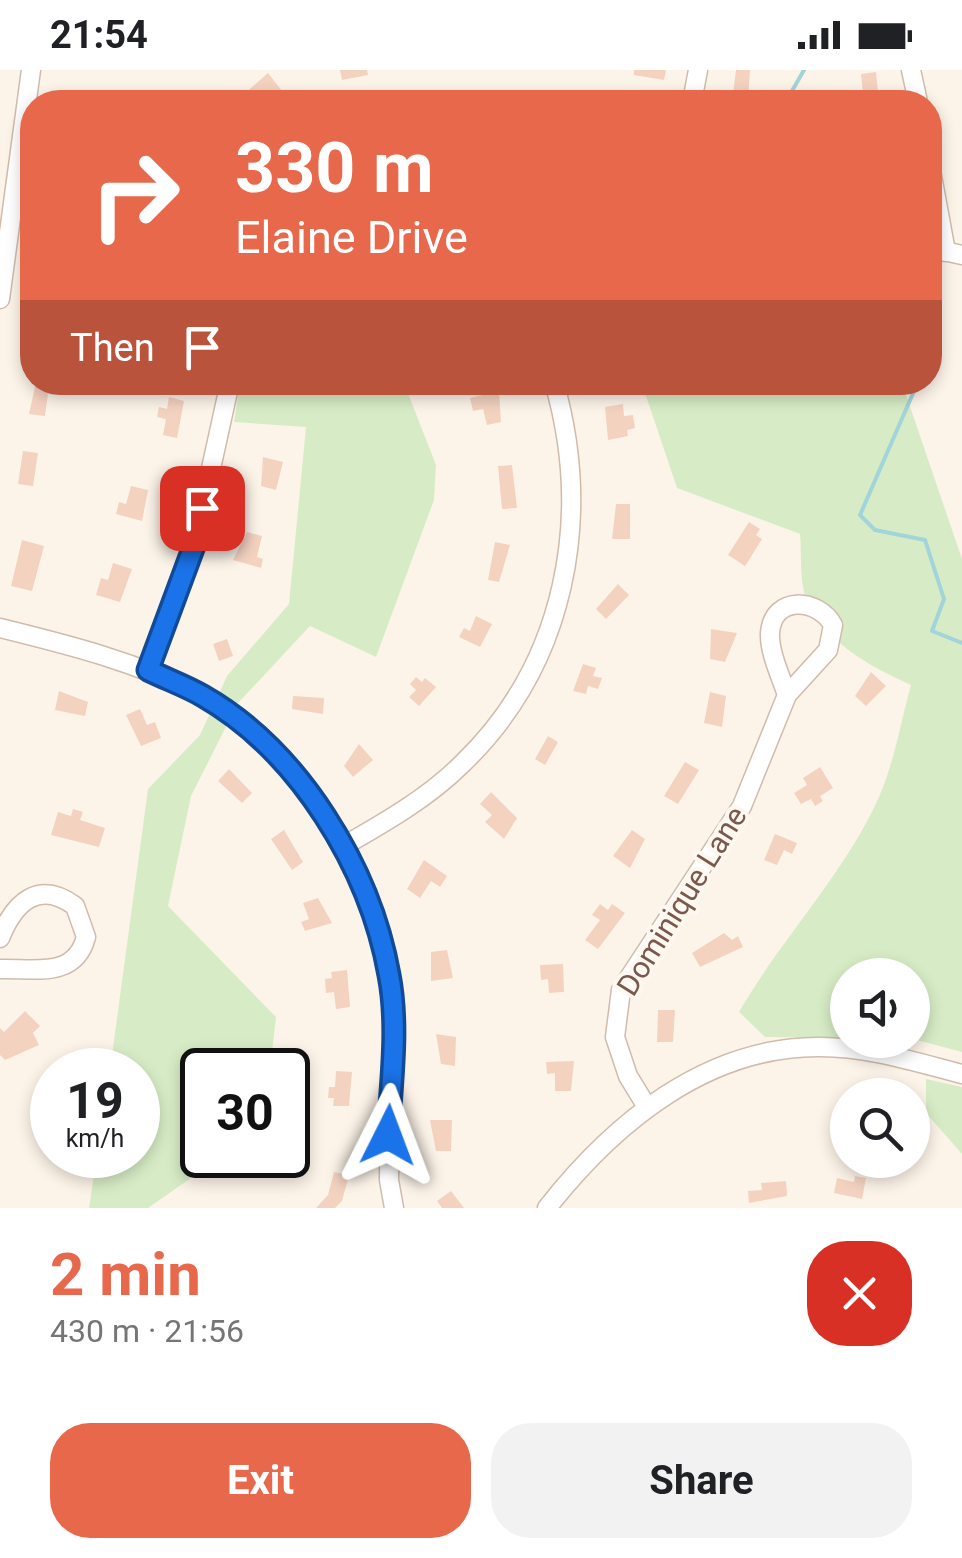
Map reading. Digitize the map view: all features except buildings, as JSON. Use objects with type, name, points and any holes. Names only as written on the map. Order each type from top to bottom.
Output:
[{"type":"street","points":[[0,299],[20,151]]},
{"type":"street","points":[[148,670],[194,546],[227,395]]},
{"type":"street","points":[[342,846],[390,820],[458,768],[508,714],[538,658],[558,606],[572,538],[571,463],[557,395]]},
{"type":"street","name":"Dominique Lane","points":[[647,1107],[628,1076],[615,1037],[622,990],[742,806],[787,695],[832,638],[832,625],[816,606],[800,602],[787,606],[772,624],[770,638],[787,695]]},
{"type":"street","points":[[0,628],[90,650],[148,670],[204,697],[278,757],[342,846],[376,916],[390,978],[388,1180],[394,1208]]},
{"type":"street","points":[[0,938],[15,908],[29,896],[44,893],[75,906],[86,937],[78,957],[62,969],[0,969]]},
{"type":"street","points":[[547,1208],[624,1123],[699,1076],[785,1049],[821,1047],[880,1052],[962,1074]]},
{"type":"green space","points":[[238,395],[409,395],[436,465],[434,500],[376,657],[310,626],[238,703],[191,796],[168,906],[276,1017],[272,1048],[180,1048],[180,1178],[191,1178],[148,1208],[89,1208],[94,1178],[160,1178],[160,1048],[113,1048],[148,789],[200,735],[227,676],[289,604],[306,427],[234,422]]},
{"type":"green space","points":[[646,395],[906,395],[962,559],[962,1052],[930,1044],[930,958],[830,958],[830,1038],[765,1037],[739,1012],[865,825],[889,770],[911,685],[864,661],[825,628],[804,590],[800,534],[677,488]]},
{"type":"green space","points":[[930,1080],[962,1087],[962,1154],[930,1118]]},
{"type":"waterway","points":[[793,90],[804,70]]},
{"type":"waterway","points":[[912,395],[860,515],[875,530],[925,540],[944,599],[932,631],[962,643]]},
{"type":"route","points":[[202,508],[194,546],[148,670],[204,697],[242,724],[278,757],[342,846],[376,916],[390,978],[393,1038],[388,1135]]}]
